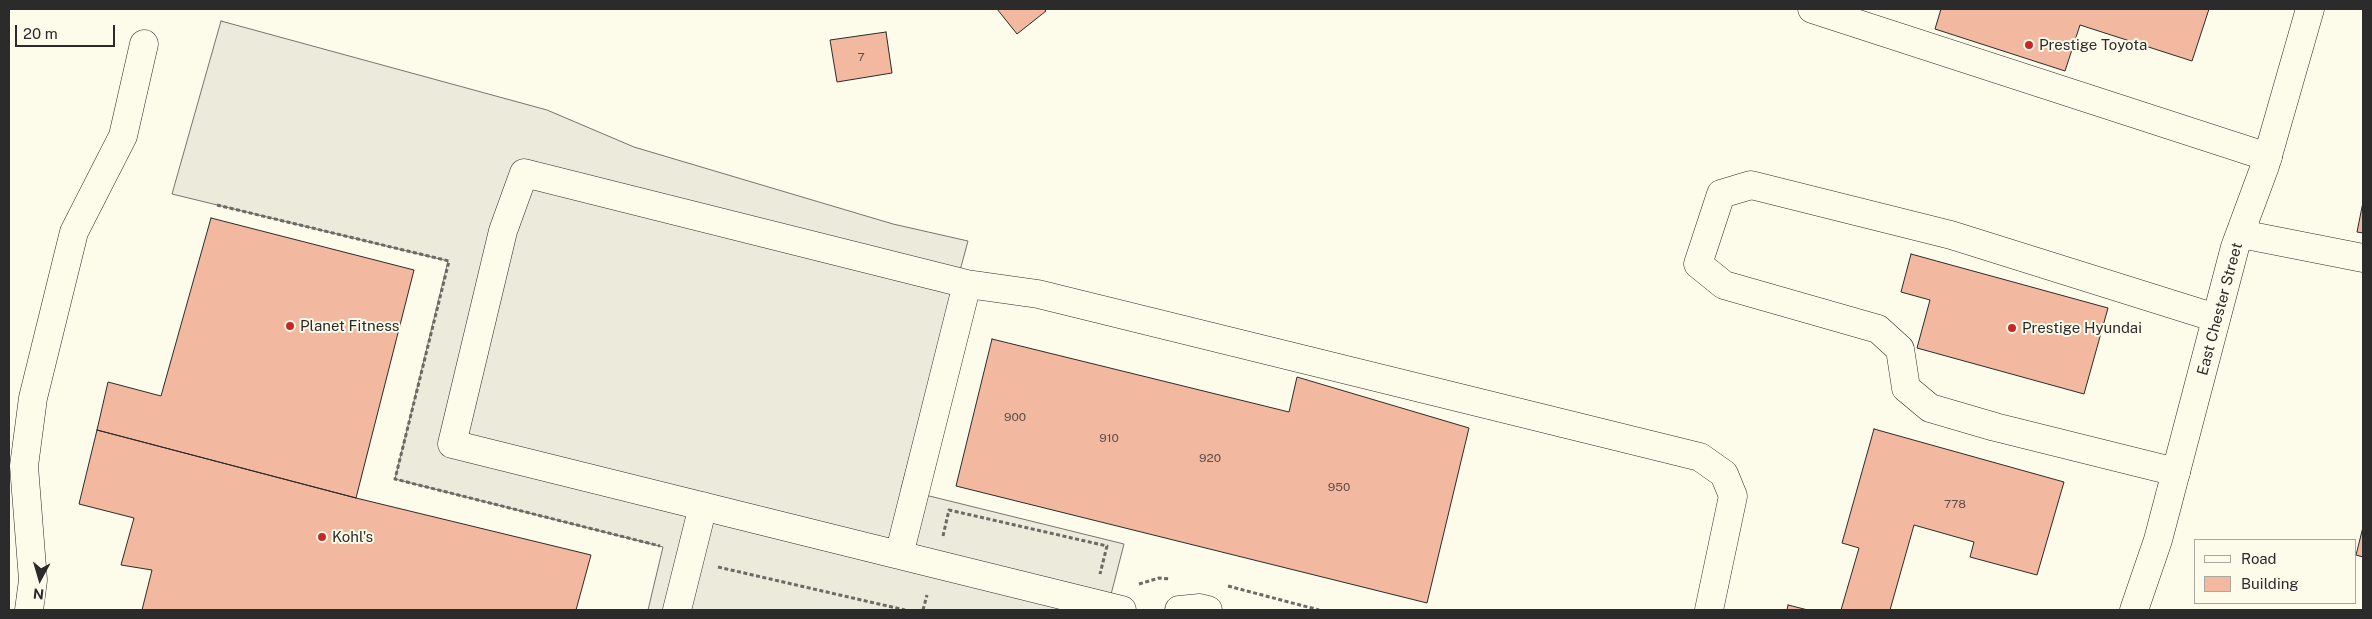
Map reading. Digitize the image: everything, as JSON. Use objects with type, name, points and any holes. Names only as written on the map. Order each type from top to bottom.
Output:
[{"type":"main road","points":[[1812,9],[2268,156]]},
{"type":"main road","name":"East Chester Street","points":[[2134,610],[2158,540],[2235,247],[2268,156],[2310,9]]},
{"type":"main road","points":[[29,610],[33,580],[24,466],[33,398],[74,232],[123,136],[144,44]]},
{"type":"main road","points":[[1126,599],[899,555],[452,444],[504,231],[524,173],[967,284],[1038,294],[1700,457],[1724,474],[1734,496],[1709,610]]},
{"type":"main road","points":[[2176,472],[1995,427],[1930,408],[1906,388],[1900,349],[1878,328],[1724,285],[1698,264],[1720,194],[1751,185],[1951,235],[2216,318]]},
{"type":"main road","points":[[2241,234],[2363,258]]},
{"type":"main road","points":[[899,555],[967,284]]},
{"type":"main road","points":[[677,610],[703,506]]},
{"type":"main road","points":[[1180,610],[1200,608],[1208,610]]},
{"type":"path","points":[[217,205],[448,262],[395,479],[663,547],[661,556],[905,610]]},
{"type":"path","points":[[949,510],[1107,546],[1099,578]]},
{"type":"path","points":[[1126,599],[1159,578],[1178,580]]},
{"type":"path","points":[[1224,585],[1319,610]]},
{"type":"shaded area","points":[[221,21],[547,110],[634,147],[893,224],[968,241],[901,489],[1124,544],[1107,610],[648,610],[663,547],[395,479],[448,261],[172,194]]},
{"type":"building","points":[[997,9],[1044,9],[1046,11],[1017,34]]},
{"type":"building","name":"Prestige Toyota","points":[[1941,9],[2209,9],[2192,61],[2080,25],[2065,71],[1935,29]]},
{"type":"building","points":[[886,32],[892,73],[837,82],[830,40]]},
{"type":"building","points":[[2363,202],[2363,233],[2357,232]]},
{"type":"building","name":"Planet Fitness","points":[[211,218],[414,270],[356,498],[97,430],[108,382],[161,396]]},
{"type":"building","name":"Prestige Hyundai","points":[[1911,254],[2108,308],[2084,394],[1917,348],[1930,300],[1901,292]]},
{"type":"building","points":[[992,339],[1289,412],[1297,377],[1469,428],[1427,603],[956,486]]},
{"type":"building","points":[[1874,429],[2064,482],[2037,575],[1970,557],[1974,542],[1914,525],[1890,610],[1841,610],[1859,548],[1842,543]]},
{"type":"building","name":"Kohl's","points":[[97,430],[356,498],[591,555],[576,610],[142,610],[152,570],[121,565],[134,518],[79,504]]},
{"type":"building","points":[[2363,527],[2363,557],[2357,555]]},
{"type":"building","points":[[1788,605],[1808,610],[1787,610]]},
{"type":"place","name":"Prestige Toyota","points":[[2029,45]]},
{"type":"place","name":"Planet Fitness","points":[[290,326]]},
{"type":"place","name":"Prestige Hyundai","points":[[2012,328]]},
{"type":"place","name":"Kohl's","points":[[322,537]]}]
